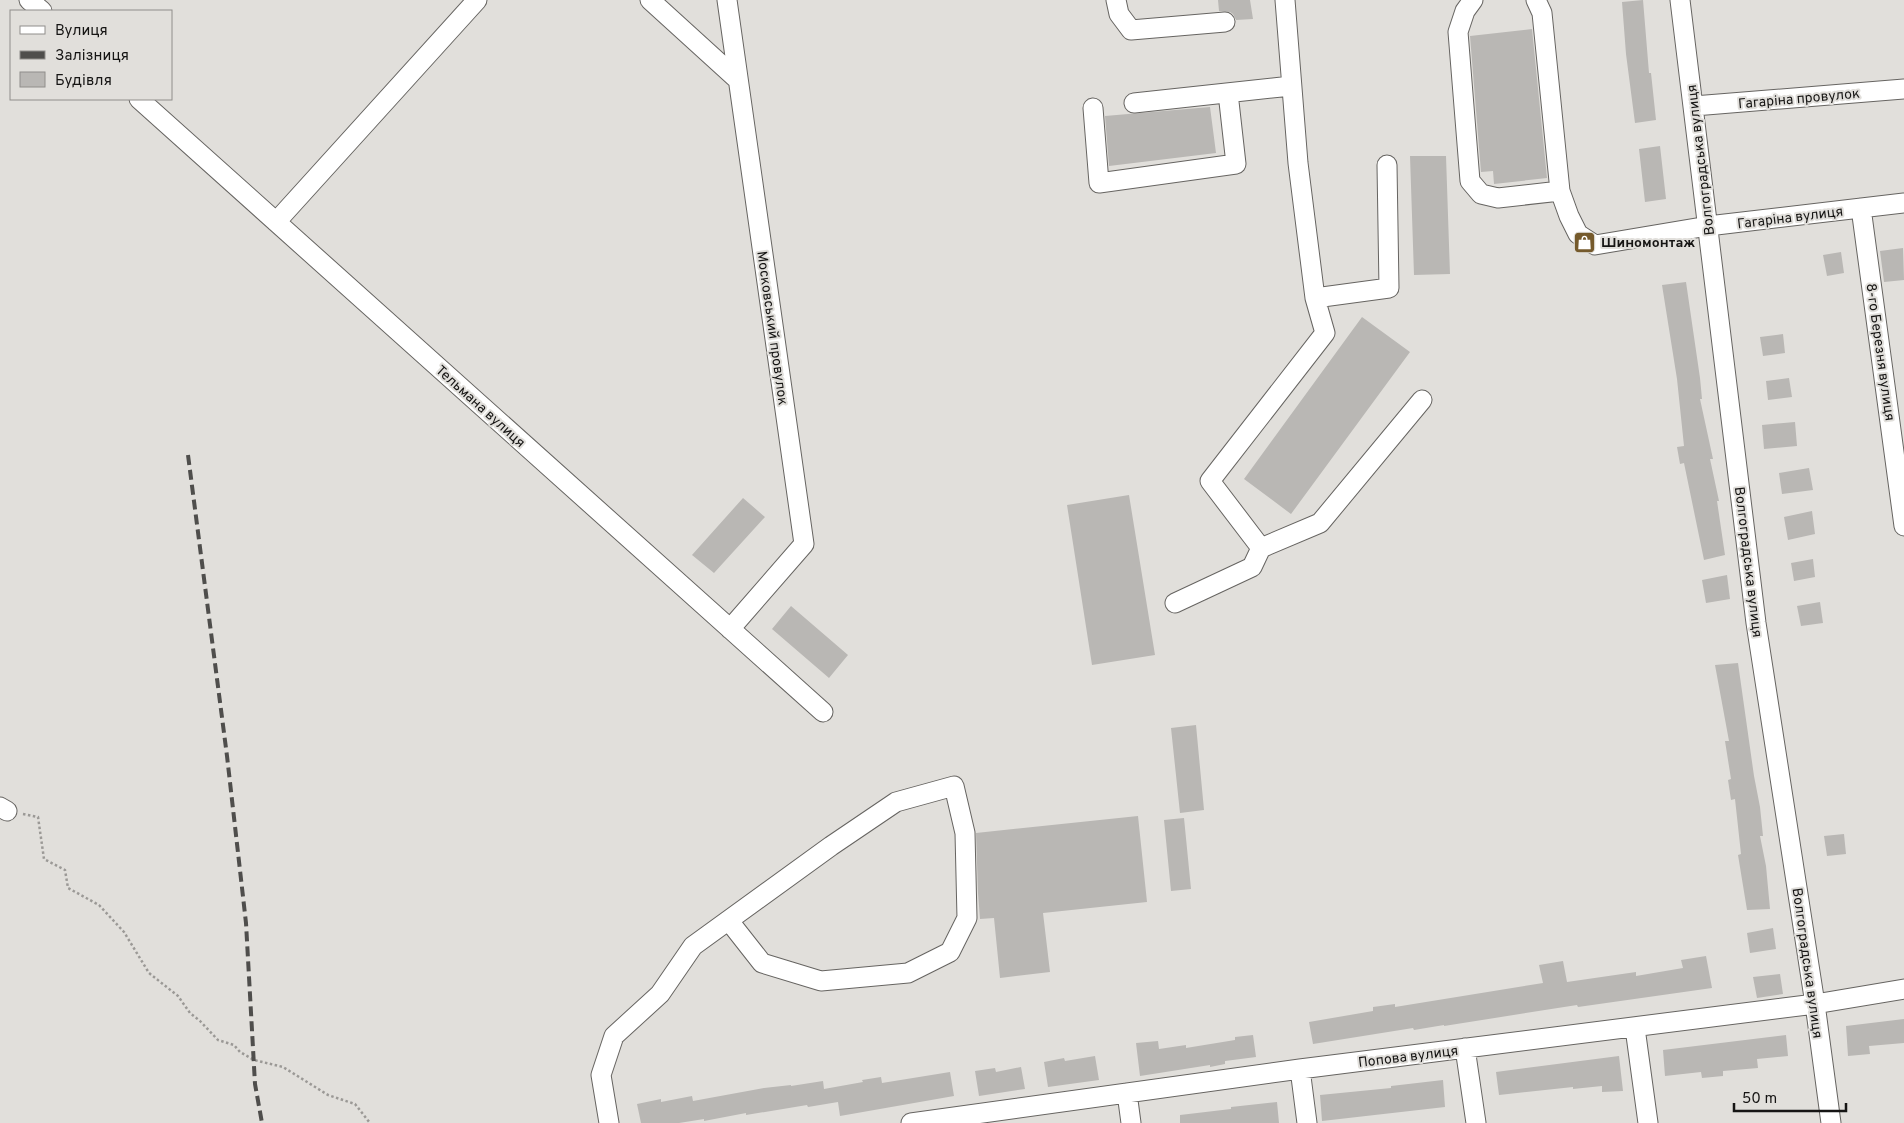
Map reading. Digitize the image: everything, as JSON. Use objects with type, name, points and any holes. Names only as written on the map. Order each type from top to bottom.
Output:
[{"type":"street","points":[[29,0],[41,10]]},
{"type":"street","points":[[276,222],[477,0]]},
{"type":"street","points":[[650,0],[738,80]]},
{"type":"street","name":"Московський провулок","points":[[727,0],[804,544],[730,629]]},
{"type":"street","points":[[1116,0],[1119,14],[1131,30],[1225,22]]},
{"type":"street","points":[[1260,548],[1210,481],[1325,333],[1315,298],[1298,163],[1285,0]]},
{"type":"street","points":[[1473,0],[1465,11],[1458,32],[1470,181],[1481,194],[1498,198],[1560,191]]},
{"type":"street","name":"Гагаріна вулиця","points":[[1536,0],[1542,13],[1560,191],[1578,234],[1595,245],[1708,226],[1904,203]]},
{"type":"street","name":"Волгоградська вулиця","points":[[1680,0],[1756,623],[1815,1004],[1831,1123]]},
{"type":"street","points":[[1134,103],[1291,86]]},
{"type":"street","name":"Гагаріна провулок","points":[[1694,106],[1904,89]]},
{"type":"street","points":[[1093,108],[1098,183],[1236,164],[1228,93]]},
{"type":"street","name":"Тельмана вулиця","points":[[140,100],[823,712]]},
{"type":"street","points":[[1315,298],[1389,288],[1387,165]]},
{"type":"street","name":"8-го Березня вулиця","points":[[1861,208],[1904,526]]},
{"type":"street","points":[[1176,603],[1252,566],[1260,548],[1320,523],[1422,400]]},
{"type":"street","points":[[609,1123],[601,1075],[614,1036],[660,994],[693,946],[831,846],[896,802],[954,786],[965,833],[967,918],[950,952],[908,973],[821,981],[762,963],[729,921]]},
{"type":"street","name":"Попова вулиця","points":[[911,1123],[962,1120],[1127,1093],[1300,1069],[1815,1004],[1904,989]]},
{"type":"street","points":[[1635,1028],[1648,1123]]},
{"type":"street","points":[[1466,1048],[1476,1123]]},
{"type":"street","points":[[1300,1069],[1307,1123]]},
{"type":"street","points":[[1127,1093],[1131,1123]]},
{"type":"path","points":[[4,809],[38,818],[44,859],[65,870],[68,888],[99,905],[124,932],[149,973],[178,996],[190,1013],[218,1040],[234,1045],[240,1052],[254,1060],[283,1067],[328,1095],[355,1104],[370,1123]]},
{"type":"building","points":[[1218,0],[1250,0],[1253,19],[1236,20],[1230,12],[1219,11]]},
{"type":"building","points":[[1643,0],[1649,73],[1651,73],[1656,120],[1635,123],[1626,54],[1622,2]]},
{"type":"building","points":[[1532,29],[1547,178],[1494,184],[1493,171],[1481,172],[1470,36]]},
{"type":"building","points":[[1210,107],[1216,153],[1109,166],[1105,116]]},
{"type":"building","points":[[1660,146],[1666,199],[1645,202],[1639,149]]},
{"type":"building","points":[[1410,156],[1446,156],[1450,274],[1414,275]]},
{"type":"building","points":[[1903,248],[1904,280],[1884,282],[1880,251]]},
{"type":"building","points":[[1841,252],[1844,273],[1827,276],[1823,255]]},
{"type":"building","points":[[1686,282],[1700,378],[1702,399],[1700,399],[1713,459],[1710,459],[1719,501],[1717,501],[1725,555],[1704,560],[1684,463],[1680,464],[1677,447],[1684,446],[1677,379],[1662,285]]},
{"type":"building","points":[[1362,317],[1410,352],[1291,514],[1244,479]]},
{"type":"building","points":[[1783,334],[1785,353],[1763,356],[1760,337]]},
{"type":"building","points":[[1789,378],[1792,397],[1768,400],[1766,381]]},
{"type":"building","points":[[1795,422],[1797,446],[1764,449],[1762,425]]},
{"type":"building","points":[[1809,468],[1813,490],[1782,494],[1779,473]]},
{"type":"building","points":[[1129,495],[1155,655],[1092,665],[1067,505]]},
{"type":"building","points":[[743,498],[765,517],[714,573],[692,555]]},
{"type":"building","points":[[1812,511],[1815,534],[1788,540],[1784,517]]},
{"type":"building","points":[[1813,559],[1815,577],[1794,581],[1791,563]]},
{"type":"building","points":[[1727,575],[1730,599],[1706,603],[1702,580]]},
{"type":"building","points":[[1820,602],[1823,623],[1801,626],[1797,606]]},
{"type":"building","points":[[791,606],[848,655],[829,678],[772,629]]},
{"type":"building","points":[[1738,663],[1760,807],[1763,836],[1760,836],[1766,866],[1770,909],[1747,910],[1738,855],[1741,854],[1735,799],[1731,800],[1728,780],[1731,779],[1725,741],[1729,741],[1715,665]]},
{"type":"building","points":[[1196,725],[1204,810],[1180,813],[1171,728]]},
{"type":"building","points":[[1138,816],[1147,902],[1043,913],[1050,972],[1000,978],[994,918],[980,919],[976,833]]},
{"type":"building","points":[[1184,818],[1191,889],[1171,891],[1164,820]]},
{"type":"building","points":[[1844,834],[1846,854],[1827,856],[1824,836]]},
{"type":"building","points":[[1773,928],[1776,949],[1750,953],[1747,933]]},
{"type":"building","points":[[1706,956],[1712,988],[1578,1007],[1577,1005],[1444,1026],[1414,1030],[1413,1028],[1313,1044],[1309,1022],[1373,1011],[1373,1007],[1395,1004],[1395,1007],[1543,983],[1539,965],[1563,961],[1567,982],[1636,972],[1636,976],[1683,968],[1681,960]]},
{"type":"building","points":[[1780,974],[1783,994],[1757,998],[1753,977]]},
{"type":"building","points":[[1904,1019],[1904,1043],[1869,1046],[1870,1054],[1848,1056],[1846,1026]]},
{"type":"building","points":[[1253,1035],[1256,1057],[1225,1061],[1225,1064],[1210,1067],[1210,1065],[1140,1076],[1136,1043],[1158,1041],[1159,1049],[1186,1045],[1186,1048]]},
{"type":"building","points":[[1786,1035],[1788,1056],[1757,1059],[1758,1068],[1723,1071],[1723,1076],[1702,1078],[1701,1072],[1665,1076],[1663,1050]]},
{"type":"building","points":[[1095,1056],[1099,1080],[1048,1087],[1044,1062],[1064,1058],[1065,1061]]},
{"type":"building","points":[[1619,1056],[1623,1091],[1602,1092],[1602,1086],[1573,1089],[1573,1087],[1499,1095],[1496,1072]]},
{"type":"building","points":[[1021,1067],[1025,1089],[979,1096],[975,1071],[995,1068],[996,1072]]},
{"type":"building","points":[[950,1072],[954,1096],[840,1116],[838,1102],[746,1115],[746,1113],[704,1121],[704,1119],[679,1123],[641,1123],[637,1104],[692,1096],[693,1101],[764,1088],[823,1081],[824,1089],[881,1077],[882,1083]]},
{"type":"building","points":[[1443,1080],[1445,1107],[1322,1121],[1320,1095],[1391,1088],[1391,1086]]},
{"type":"building","points":[[1277,1102],[1279,1123],[1180,1123],[1180,1115]]},
{"type":"railway","points":[[188,455],[227,756],[246,923],[255,1084],[262,1123]]},
{"type":"place","name":"Шиномонтаж","points":[[1585,242]]}]
